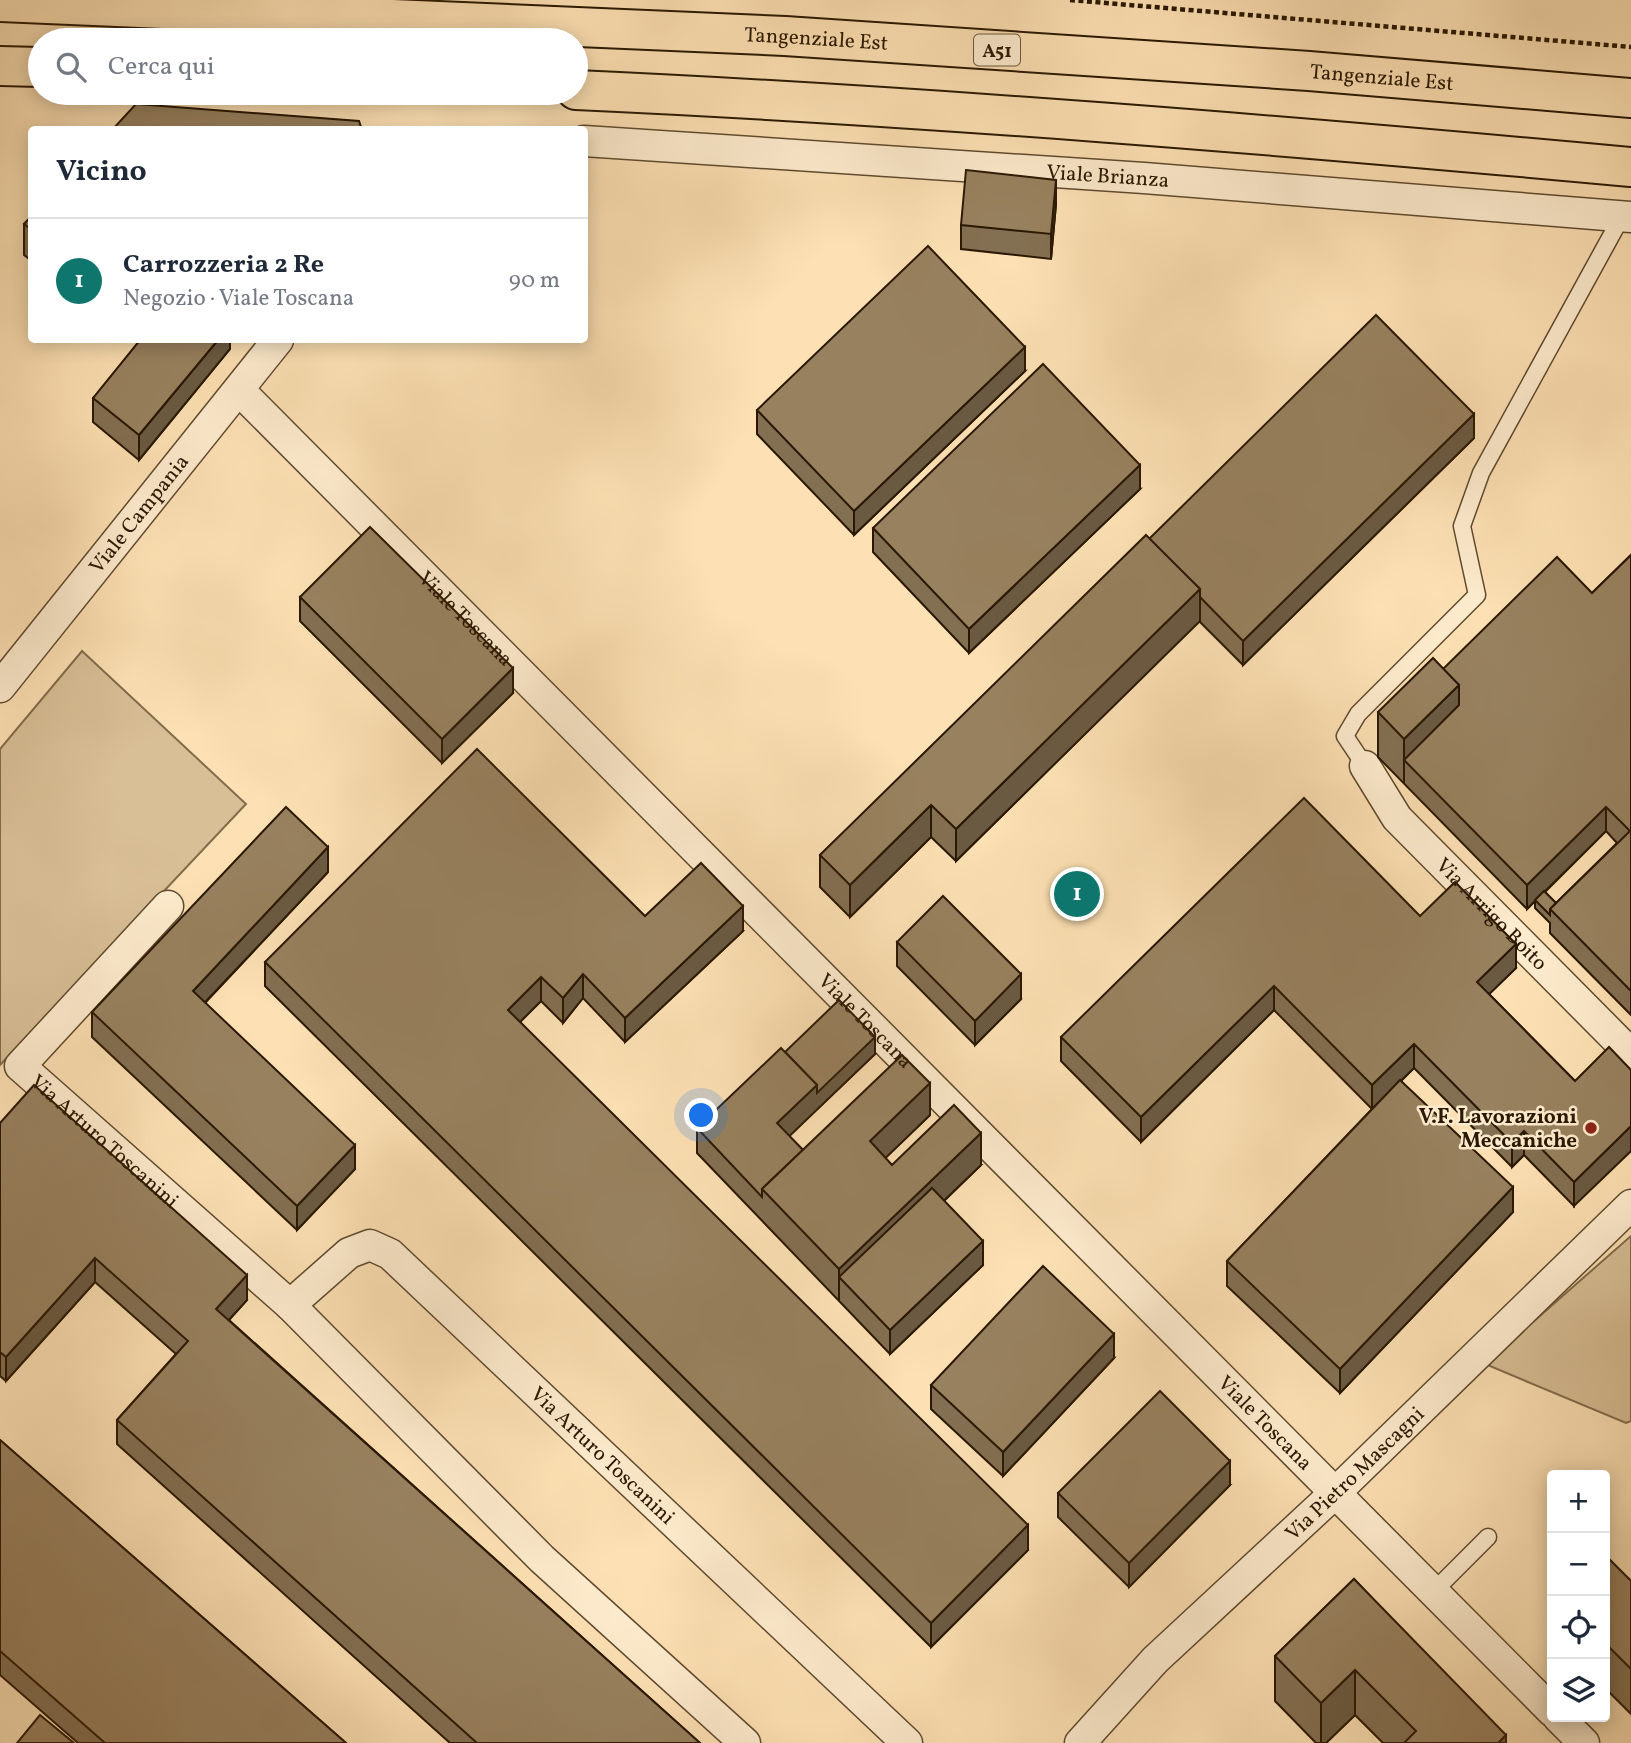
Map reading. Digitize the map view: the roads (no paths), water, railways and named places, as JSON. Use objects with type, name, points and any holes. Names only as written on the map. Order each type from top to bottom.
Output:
[{"type":"highway","name":"Tangenziale Est","points":[[0,2],[785,36],[1309,71],[1631,98]]},
{"type":"highway","points":[[0,66],[28,67]]},
{"type":"highway","points":[[588,91],[790,100],[1258,133],[1631,167]]},
{"type":"street","name":"Viale Brianza","points":[[588,141],[1062,172],[1627,216]]},
{"type":"street","name":"Viale Campania","points":[[0,687],[276,343]]},
{"type":"street","name":"Viale Toscana","points":[[239,390],[1547,1706]]},
{"type":"street","name":"Via Arrigo Boito","points":[[1365,766],[1397,818],[1631,1054]]},
{"type":"street","name":"Via Arturo Toscanini","points":[[168,906],[20,1066],[290,1305],[542,1559],[745,1743]]},
{"type":"street","name":"Via Pietro Mascagni","points":[[1080,1743],[1155,1660],[1336,1492],[1631,1205]]},
{"type":"street","name":"Via Arturo Toscanini","points":[[290,1305],[349,1253],[370,1245],[390,1254],[907,1743]]},
{"type":"street","points":[[1563,1722],[1584,1743]]},
{"type":"lane","points":[[1365,766],[1345,736],[1359,714],[1477,595],[1462,526],[1481,473],[1627,216]]},
{"type":"lane","points":[[1434,1591],[1488,1537]]},
{"type":"place","name":"Carrozzeria 2 Re","points":[[1077,894]]},
{"type":"place","name":"V.F. Lavorazioni Meccaniche","points":[[1591,1128]]}]
